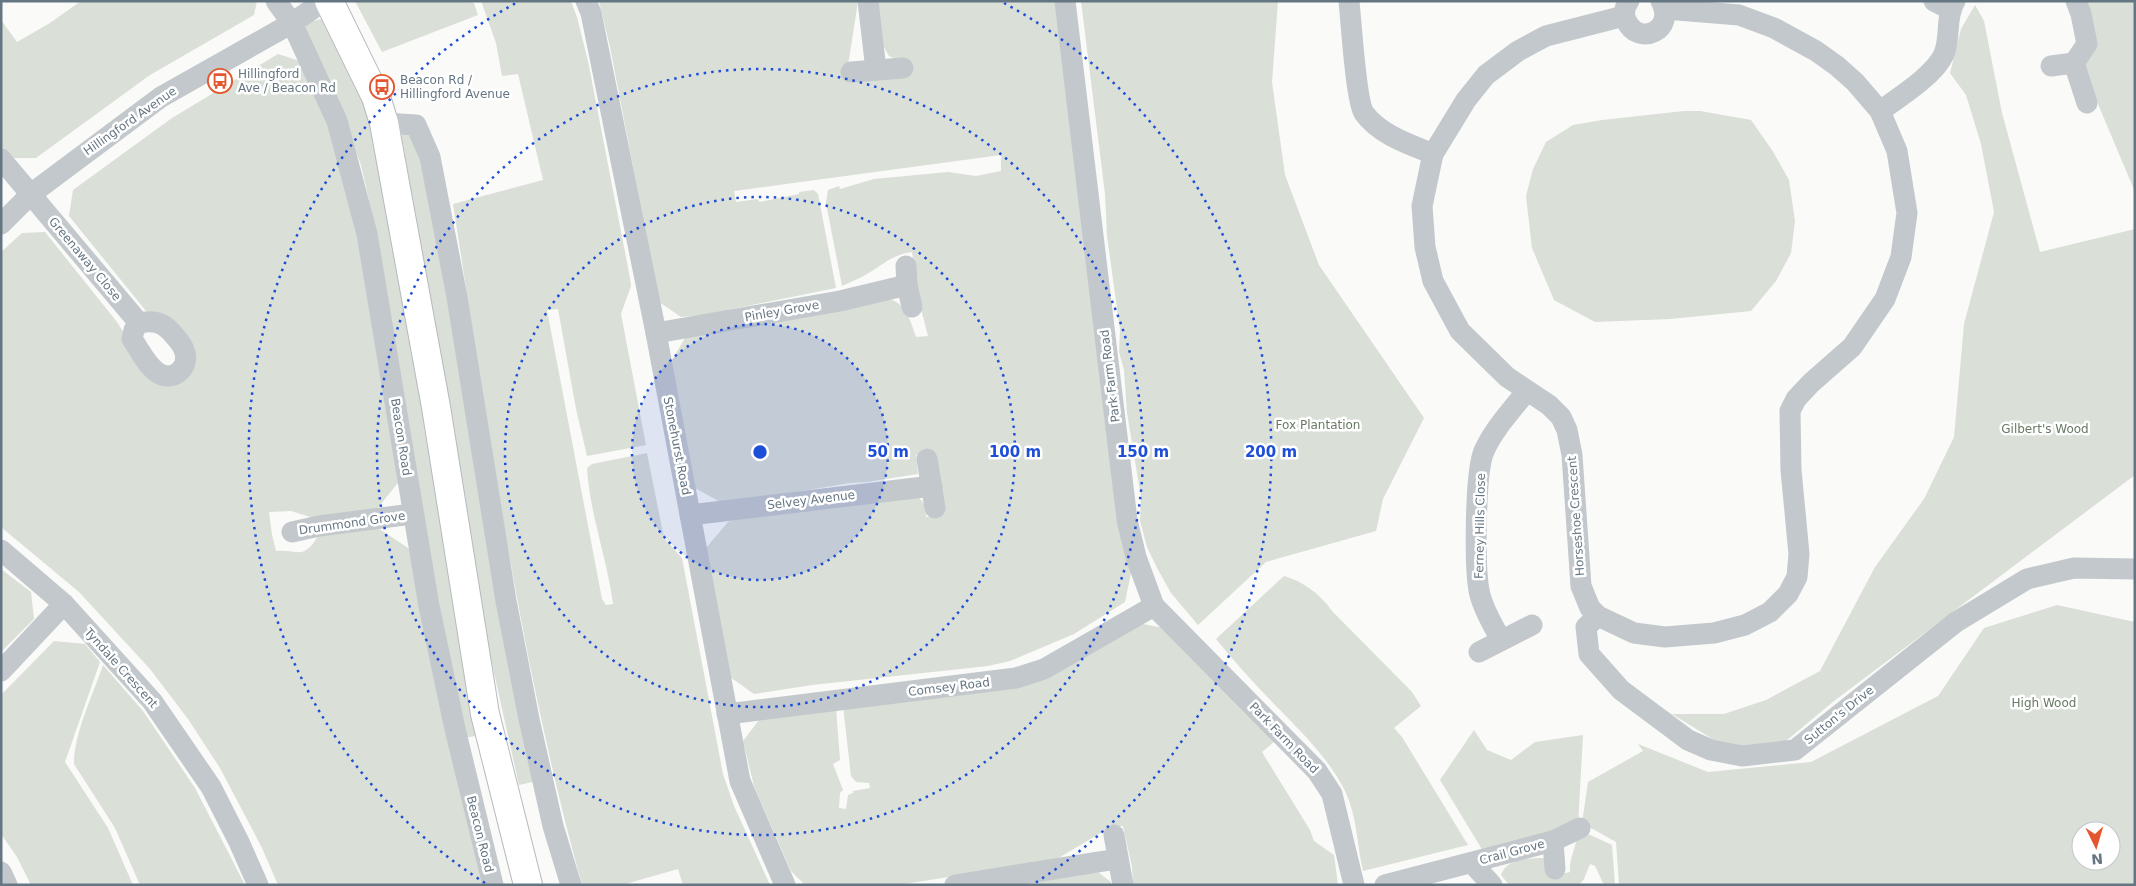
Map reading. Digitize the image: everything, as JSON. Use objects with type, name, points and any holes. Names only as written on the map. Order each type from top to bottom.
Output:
[{"type":"main road","points":[[329,1],[376,97],[384,123],[436,407],[485,714],[528,885]]},
{"type":"street","name":"Beacon Road","points":[[276,1],[292,24],[337,121],[367,234],[398,416],[412,514],[429,606],[455,729],[492,885]]},
{"type":"street","name":"Hillingford Avenue","points":[[1,224],[31,194],[161,97],[292,24],[318,5],[320,1]]},
{"type":"street","name":"Stonehurst Road","points":[[586,1],[591,13],[656,333],[740,781],[785,885]]},
{"type":"street","points":[[868,1],[876,70]]},
{"type":"street","name":"Park Farm Road","points":[[1066,1],[1127,520],[1136,557],[1154,606],[1317,771],[1332,794],[1354,885]]},
{"type":"street","points":[[1349,1],[1356,77],[1363,112],[1390,137],[1434,154]]},
{"type":"street","points":[[2051,66],[2074,63],[2087,44],[2081,14],[2076,1]]},
{"type":"street","points":[[1880,111],[1925,79],[1944,54],[1946,4]]},
{"type":"street","points":[[1598,616],[1634,633],[1665,637],[1714,633],[1746,625],[1770,612],[1788,594],[1798,577],[1800,554],[1791,470],[1790,411],[1796,399],[1811,383],[1852,347],[1885,299],[1901,257],[1907,213],[1897,150],[1880,111],[1855,82],[1837,66],[1816,51],[1774,28],[1739,15],[1663,5],[1666,19],[1658,30],[1650,34],[1641,34],[1630,28],[1627,8]]},
{"type":"street","name":"Horseshoe Crescent","points":[[1598,616],[1590,608],[1581,586],[1572,455],[1567,430],[1561,417],[1549,405],[1526,392],[1490,362],[1460,331],[1433,281],[1425,247],[1422,206],[1434,154],[1471,94],[1486,75],[1518,50],[1546,36],[1627,8]]},
{"type":"street","points":[[2074,63],[2087,103]]},
{"type":"street","points":[[851,72],[903,68]]},
{"type":"street","points":[[384,123],[416,125],[430,157],[457,296],[510,619],[531,728],[553,826],[570,885]]},
{"type":"street","name":"Greenaway Close","points":[[1,159],[139,324]]},
{"type":"street","name":"Pinley Grove","points":[[656,333],[840,301],[906,275],[912,307]]},
{"type":"street","name":"Ferney Hills Close","points":[[1501,640],[1488,616],[1480,594],[1476,569],[1480,475],[1483,453],[1496,429],[1526,392]]},
{"type":"street","points":[[927,459],[935,508]]},
{"type":"street","name":"Selvey Avenue","points":[[690,514],[932,486]]},
{"type":"street","name":"Drummond Grove","points":[[292,532],[319,526],[412,514]]},
{"type":"street","name":"Tyndale Crescent","points":[[1,550],[64,604],[152,700],[211,787],[258,885]]},
{"type":"street","name":"Sutton's Drive","points":[[1598,616],[1586,627],[1589,654],[1621,690],[1688,740],[1711,750],[1742,756],[1795,750],[1956,622],[2026,579],[2074,568],[2135,569]]},
{"type":"street","points":[[1,671],[64,604]]},
{"type":"street","name":"Comsey Road","points":[[727,714],[1016,678],[1044,669],[1154,606]]},
{"type":"street","points":[[1479,652],[1532,625]]},
{"type":"street","name":"Crail Grove","points":[[1385,885],[1553,841],[1580,828]]},
{"type":"street","points":[[1114,835],[1123,885]]},
{"type":"street","name":"Crail Grove","points":[[1553,841],[1555,869]]},
{"type":"street","points":[[955,885],[1117,859]]},
{"type":"street","name":"Crail Grove","points":[[1472,863],[1492,885]]},
{"type":"street","points":[[1,872],[7,885]]},
{"type":"green space","points":[[81,1],[257,1],[254,15],[150,75],[36,158],[11,158],[1,146],[1,20],[17,42],[50,23]]},
{"type":"green space","points":[[355,1],[464,1],[474,3],[478,15],[382,52]]},
{"type":"green space","points":[[481,1],[571,1],[577,17],[588,61],[630,278],[631,286],[621,314],[646,445],[587,456],[576,409],[558,309],[547,310],[602,599],[606,605],[613,604],[591,503],[587,468],[592,464],[647,453],[664,538],[682,558],[723,774],[734,806],[770,885],[683,885],[678,869],[622,885],[582,885],[560,801],[523,632],[493,461],[453,204],[543,180],[518,74],[502,76],[496,43]]},
{"type":"green space","points":[[599,1],[858,1],[847,74],[850,82],[857,82],[899,60],[889,56],[881,42],[877,1],[1057,1],[1116,518],[1131,573],[1125,602],[1074,634],[1010,661],[988,666],[812,685],[754,694],[730,677],[706,548],[728,522],[917,495],[925,505],[926,517],[941,516],[923,452],[916,455],[918,474],[724,504],[693,487],[671,362],[686,336],[890,299],[896,301],[904,309],[916,337],[928,336],[919,301],[912,252],[896,257],[842,286],[826,203],[828,190],[839,186],[840,189],[874,179],[948,172],[976,176],[1001,171],[1001,155],[734,191],[736,202],[757,199],[760,202],[814,190],[818,194],[836,288],[703,315],[681,317],[659,302],[610,47]]},
{"type":"green space","name":"Fox Plantation","points":[[1081,1],[1278,1],[1272,82],[1285,175],[1319,265],[1424,418],[1383,499],[1376,531],[1266,562],[1198,625],[1171,593],[1157,568],[1147,547],[1140,521],[1141,497],[1127,413],[1124,370],[1119,352],[1120,330],[1107,236],[1105,194]]},
{"type":"green space","points":[[2085,1],[2135,1],[2135,192],[2082,66]]},
{"type":"green space","name":"Gilbert's Wood","points":[[1975,5],[1984,21],[2002,113],[2040,252],[2135,229],[2135,475],[1834,701],[1786,741],[1727,748],[1672,714],[1724,714],[1766,700],[1820,671],[1875,567],[1924,499],[1954,437],[1964,324],[1994,212],[1981,144],[1966,95],[1950,73],[1961,29]]},
{"type":"green space","points":[[321,19],[331,22],[366,91],[486,734],[464,738],[438,615],[374,222],[361,165],[329,81],[305,28],[309,22]]},
{"type":"green space","points":[[278,54],[303,62],[347,175],[401,479],[372,515],[320,520],[291,511],[269,512],[272,535],[276,551],[300,552],[308,549],[318,536],[378,528],[411,550],[485,885],[278,885],[262,848],[220,768],[188,719],[150,669],[79,592],[1,527],[1,252],[22,233],[45,232],[117,322],[145,366],[189,370],[154,313],[146,311],[69,216],[73,190],[172,118]]},
{"type":"green space","points":[[1684,111],[1700,111],[1751,120],[1772,150],[1789,180],[1795,221],[1791,253],[1776,281],[1751,311],[1670,319],[1595,322],[1554,300],[1532,248],[1526,196],[1533,169],[1546,142],[1573,125]]},
{"type":"green space","points":[[401,132],[416,133],[537,781],[519,785],[488,646]]},
{"type":"green space","points":[[1,569],[31,592],[34,619],[1,652]]},
{"type":"green space","points":[[1284,576],[1305,585],[1317,594],[1412,692],[1421,706],[1394,728],[1402,737],[1468,845],[1363,871],[1355,821],[1350,802],[1340,782],[1310,742],[1249,678],[1216,639]]},
{"type":"green space","name":"High Wood","points":[[2057,605],[2135,622],[2135,885],[1619,885],[1616,842],[1582,823],[1588,782],[1643,751],[1638,744],[1708,772],[1811,762],[1938,696],[1984,628]]},
{"type":"green space","points":[[1138,623],[1169,629],[1274,742],[1262,752],[1310,830],[1314,841],[1334,855],[1338,885],[1133,885],[1132,867],[1123,826],[1116,826],[1104,831],[1055,860],[898,885],[805,885],[791,871],[754,786],[743,741],[762,716],[836,708],[840,760],[833,764],[843,790],[840,793],[839,808],[846,809],[848,795],[853,793],[853,791],[870,788],[869,783],[856,782],[851,776],[843,706],[952,693]]},
{"type":"green space","points":[[54,641],[85,644],[100,662],[65,762],[108,828],[133,885],[31,885],[17,857],[1,834],[1,695]]},
{"type":"green space","points":[[103,665],[143,711],[195,788],[245,885],[140,885],[115,828],[74,764],[77,740]]},
{"type":"green space","points":[[1474,730],[1487,750],[1511,760],[1535,742],[1583,735],[1578,826],[1483,851],[1440,780]]},
{"type":"green space","points":[[1586,833],[1612,845],[1615,885],[1604,885],[1595,866],[1590,864],[1584,879],[1579,885],[1509,885],[1501,875],[1508,866],[1519,860],[1538,858],[1544,858],[1558,875],[1570,872],[1570,863],[1577,837]]},
{"type":"green space","points":[[1098,872],[1111,882],[1112,885],[1013,885]]},
{"type":"place","name":"Hillingford Ave / Beacon Rd","points":[[220,81]]},
{"type":"place","name":"Beacon Rd / Hillingford Avenue","points":[[382,87]]}]
